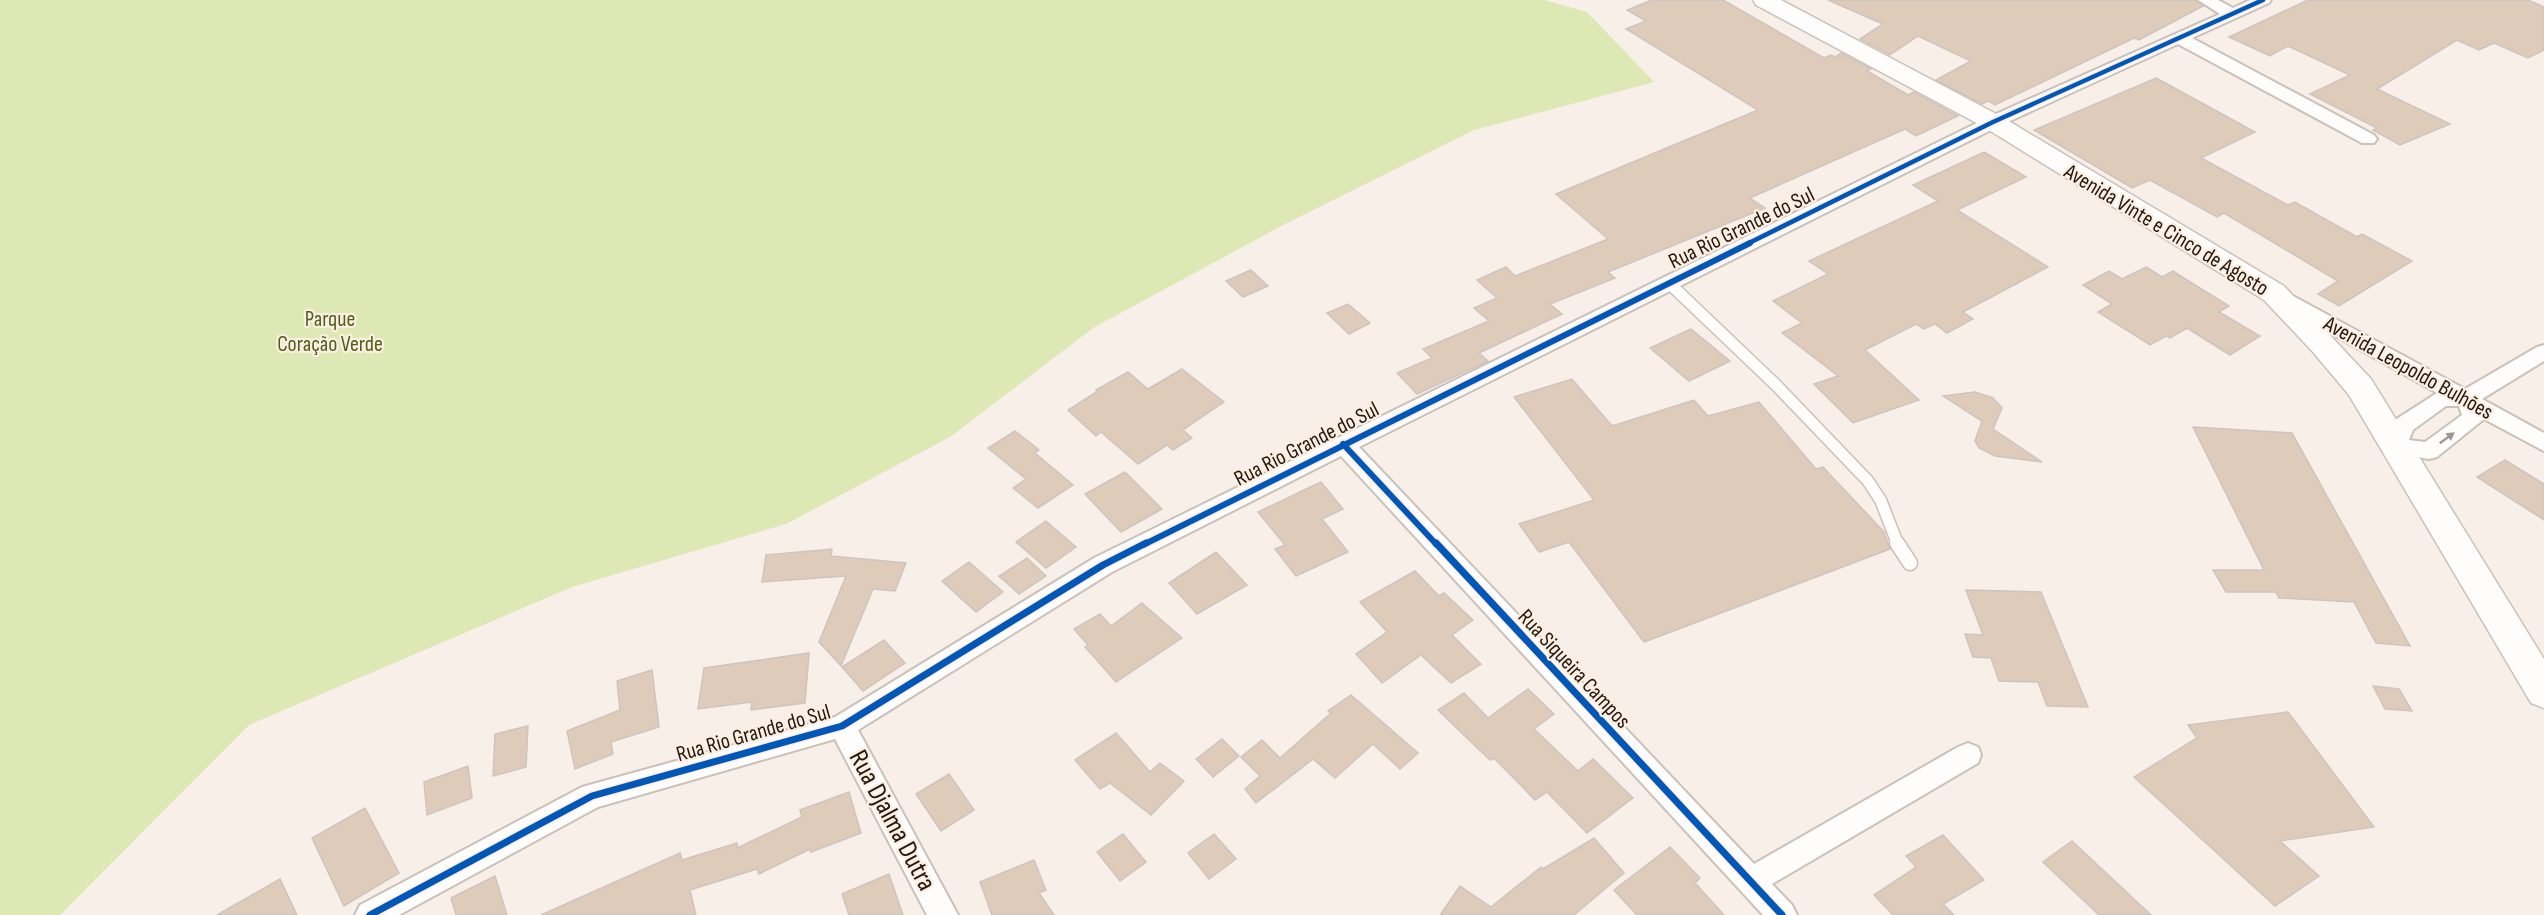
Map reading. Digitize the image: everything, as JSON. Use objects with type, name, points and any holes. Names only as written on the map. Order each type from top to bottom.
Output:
[{"type":"main road","name":"Avenida Vinte e Cinco de Agosto","points":[[1764,0],[1993,122],[2274,293],[2360,387],[2544,692]]},
{"type":"street","points":[[2206,0],[2233,14]]},
{"type":"street","name":"Rua Rio Grande do Sul","points":[[370,915],[592,796],[842,726],[1103,565],[1993,122],[2263,0]]},
{"type":"street","points":[[2179,38],[2368,139]]},
{"type":"street","name":"Avenida Leopoldo Bulhões","points":[[2274,293],[2467,398],[2544,443]]},
{"type":"street","points":[[2467,398],[2474,418],[2429,451],[2396,446],[2403,426],[2441,399],[2467,398],[2544,352]]},
{"type":"street","name":"Rua Siqueira Campos","points":[[1343,444],[1782,915]]},
{"type":"street","name":"Rua Djalma Dutra","points":[[842,726],[943,915]]},
{"type":"street","points":[[1751,881],[1968,754]]},
{"type":"lane","points":[[1669,283],[1776,384],[1868,481],[1881,501],[1898,546],[1910,563]]},
{"type":"green space","name":"Parque Coração Verde","points":[[0,0],[1544,0],[1587,12],[1654,82],[1474,130],[1281,226],[1093,328],[950,437],[786,524],[572,587],[249,725],[60,915],[0,915]]},
{"type":"building","points":[[1652,0],[1723,0],[1824,58],[1831,55],[1835,57],[1841,53],[1871,69],[1867,71],[1908,95],[1914,92],[1958,116],[1916,136],[1905,129],[1750,198],[1765,208],[1608,272],[1615,278],[1550,304],[1562,314],[1479,353],[1488,361],[1417,394],[1397,373],[1432,358],[1423,349],[1489,321],[1474,308],[1497,298],[1477,280],[1506,267],[1515,276],[1608,239],[1556,194],[1758,110],[1626,29],[1646,21],[1627,10]]},
{"type":"building","points":[[1828,0],[2196,0],[2203,6],[2139,40],[2134,38],[1995,105],[1988,101],[1982,104],[1936,80],[1971,61],[1918,36],[1890,55],[1860,39],[1883,24]]},
{"type":"building","points":[[2308,0],[2528,0],[2544,7],[2544,50],[2528,58],[2494,43],[2479,50],[2457,40],[2377,89],[2450,124],[2400,145],[2373,130],[2377,128],[2310,94],[2350,75],[2288,46],[2270,56],[2229,37]]},
{"type":"building","points":[[2156,78],[2255,132],[2201,158],[2288,205],[2295,202],[2357,237],[2362,234],[2412,261],[2339,306],[2318,294],[2338,281],[2224,213],[2217,217],[2150,180],[2132,188],[2034,130]]},
{"type":"building","points":[[1984,152],[2026,177],[1957,210],[2048,267],[1963,312],[1973,319],[1947,333],[1935,324],[1924,329],[1916,324],[1865,350],[1919,400],[1853,423],[1814,384],[1838,376],[1782,333],[1802,323],[1773,301],[1828,274],[1809,261],[1938,201],[1913,185]]},
{"type":"building","points":[[2146,267],[2162,277],[2173,271],[2229,306],[2219,312],[2260,336],[2230,355],[2187,328],[2170,338],[2166,336],[2150,345],[2098,312],[2112,304],[2083,285],[2109,271],[2122,279]]},
{"type":"building","points":[[1251,270],[1268,286],[1243,297],[1226,281]]},
{"type":"building","points":[[1348,304],[1370,323],[1349,334],[1327,313]]},
{"type":"building","points":[[1691,329],[1730,361],[1689,381],[1650,348]]},
{"type":"building","points":[[1182,369],[1224,402],[1183,430],[1192,438],[1173,450],[1167,445],[1138,464],[1101,432],[1096,436],[1068,410],[1098,391],[1096,390],[1128,372],[1148,389]]},
{"type":"building","points":[[1572,379],[1612,426],[1694,400],[1708,416],[1759,402],[1816,469],[1823,467],[1884,532],[1890,549],[1644,642],[1569,542],[1539,552],[1519,524],[1594,500],[1514,397]]},
{"type":"building","points":[[1975,392],[1993,398],[2002,408],[1993,429],[2042,462],[1995,456],[1979,448],[1975,441],[1982,421],[1943,396]]},
{"type":"building","points":[[2193,427],[2292,433],[2410,646],[2376,643],[2354,602],[2279,598],[2276,592],[2226,592],[2213,570],[2264,570]]},
{"type":"building","points":[[1015,431],[1039,450],[1035,453],[1073,485],[1038,508],[1013,488],[1026,479],[988,448]]},
{"type":"building","points":[[2505,460],[2544,484],[2544,520],[2477,477]]},
{"type":"building","points":[[1125,472],[1162,509],[1121,532],[1085,494]]},
{"type":"building","points":[[1321,482],[1343,509],[1322,519],[1348,552],[1296,576],[1275,549],[1285,545],[1258,512]]},
{"type":"building","points":[[1046,521],[1076,547],[1046,568],[1016,542]]},
{"type":"building","points":[[832,549],[831,556],[906,563],[895,591],[873,589],[841,666],[819,642],[846,576],[762,582],[766,555]]},
{"type":"building","points":[[1216,552],[1247,585],[1197,614],[1169,583]]},
{"type":"building","points":[[1027,558],[1046,576],[1019,594],[999,576]]},
{"type":"building","points":[[969,562],[1003,592],[976,612],[942,581]]},
{"type":"building","points":[[1415,571],[1439,596],[1444,593],[1473,620],[1452,635],[1481,664],[1451,683],[1421,655],[1382,683],[1356,654],[1387,632],[1360,602]]},
{"type":"building","points":[[1966,590],[2041,592],[2088,707],[2047,706],[2038,682],[1999,681],[1991,658],[1973,657],[1965,634],[1983,635]]},
{"type":"building","points":[[1142,603],[1182,638],[1116,682],[1085,647],[1088,645],[1074,629],[1100,614],[1111,626]]},
{"type":"building","points":[[884,640],[905,663],[863,691],[842,667]]},
{"type":"building","points":[[809,653],[805,703],[751,710],[752,702],[698,709],[704,668]]},
{"type":"building","points":[[652,670],[659,727],[611,742],[613,754],[575,769],[567,731],[620,710],[617,681]]},
{"type":"building","points":[[2373,686],[2399,689],[2412,711],[2385,709]]},
{"type":"building","points":[[1528,689],[1554,714],[1534,729],[1578,771],[1593,759],[1633,798],[1587,833],[1547,792],[1535,800],[1494,758],[1490,760],[1438,710],[1464,693],[1488,718]]},
{"type":"building","points":[[1351,695],[1418,753],[1400,769],[1373,744],[1335,778],[1313,759],[1256,803],[1245,789],[1260,776],[1241,757],[1262,740],[1280,758],[1331,713],[1328,711]]},
{"type":"building","points":[[2288,712],[2374,827],[2280,841],[2319,876],[2275,906],[2134,777],[2197,738],[2188,725]]},
{"type":"building","points":[[528,726],[526,767],[493,776],[495,734]]},
{"type":"building","points":[[1116,733],[1150,772],[1160,763],[1184,781],[1151,815],[1110,783],[1100,789],[1075,760]]},
{"type":"building","points":[[1222,739],[1239,756],[1213,777],[1196,759]]},
{"type":"building","points":[[468,766],[472,798],[427,815],[424,782]]},
{"type":"building","points":[[949,774],[974,810],[941,831],[916,794]]},
{"type":"building","points":[[849,792],[861,833],[811,852],[810,849],[759,874],[757,869],[690,890],[696,915],[541,915],[680,853],[682,860],[737,843],[737,848],[802,817],[800,810]]},
{"type":"building","points":[[365,808],[399,873],[344,906],[312,838]]},
{"type":"building","points":[[1123,834],[1146,862],[1120,881],[1097,852]]},
{"type":"building","points":[[1214,834],[1236,859],[1209,879],[1188,853]]},
{"type":"building","points":[[1943,835],[1984,880],[1943,904],[1954,915],[1893,915],[1874,895],[1916,867],[1906,856]]},
{"type":"building","points":[[1594,838],[1624,873],[1574,915],[1440,915],[1460,886],[1491,907],[1541,867],[1543,869]]},
{"type":"building","points":[[2072,841],[2151,915],[2099,915],[2043,862]]},
{"type":"building","points":[[1670,847],[1700,878],[1695,883],[1724,915],[1637,915],[1614,890]]},
{"type":"building","points":[[1034,860],[1046,890],[1039,893],[1054,915],[992,915],[980,882]]},
{"type":"building","points":[[889,874],[903,915],[849,915],[842,894]]},
{"type":"building","points":[[495,876],[507,915],[456,915],[451,898]]},
{"type":"building","points":[[280,879],[297,915],[217,915]]},
{"type":"cycle path","points":[[370,915],[592,796],[842,726],[1103,565],[1993,122],[2263,0]]},
{"type":"cycle path","points":[[1343,444],[1782,915]]}]
